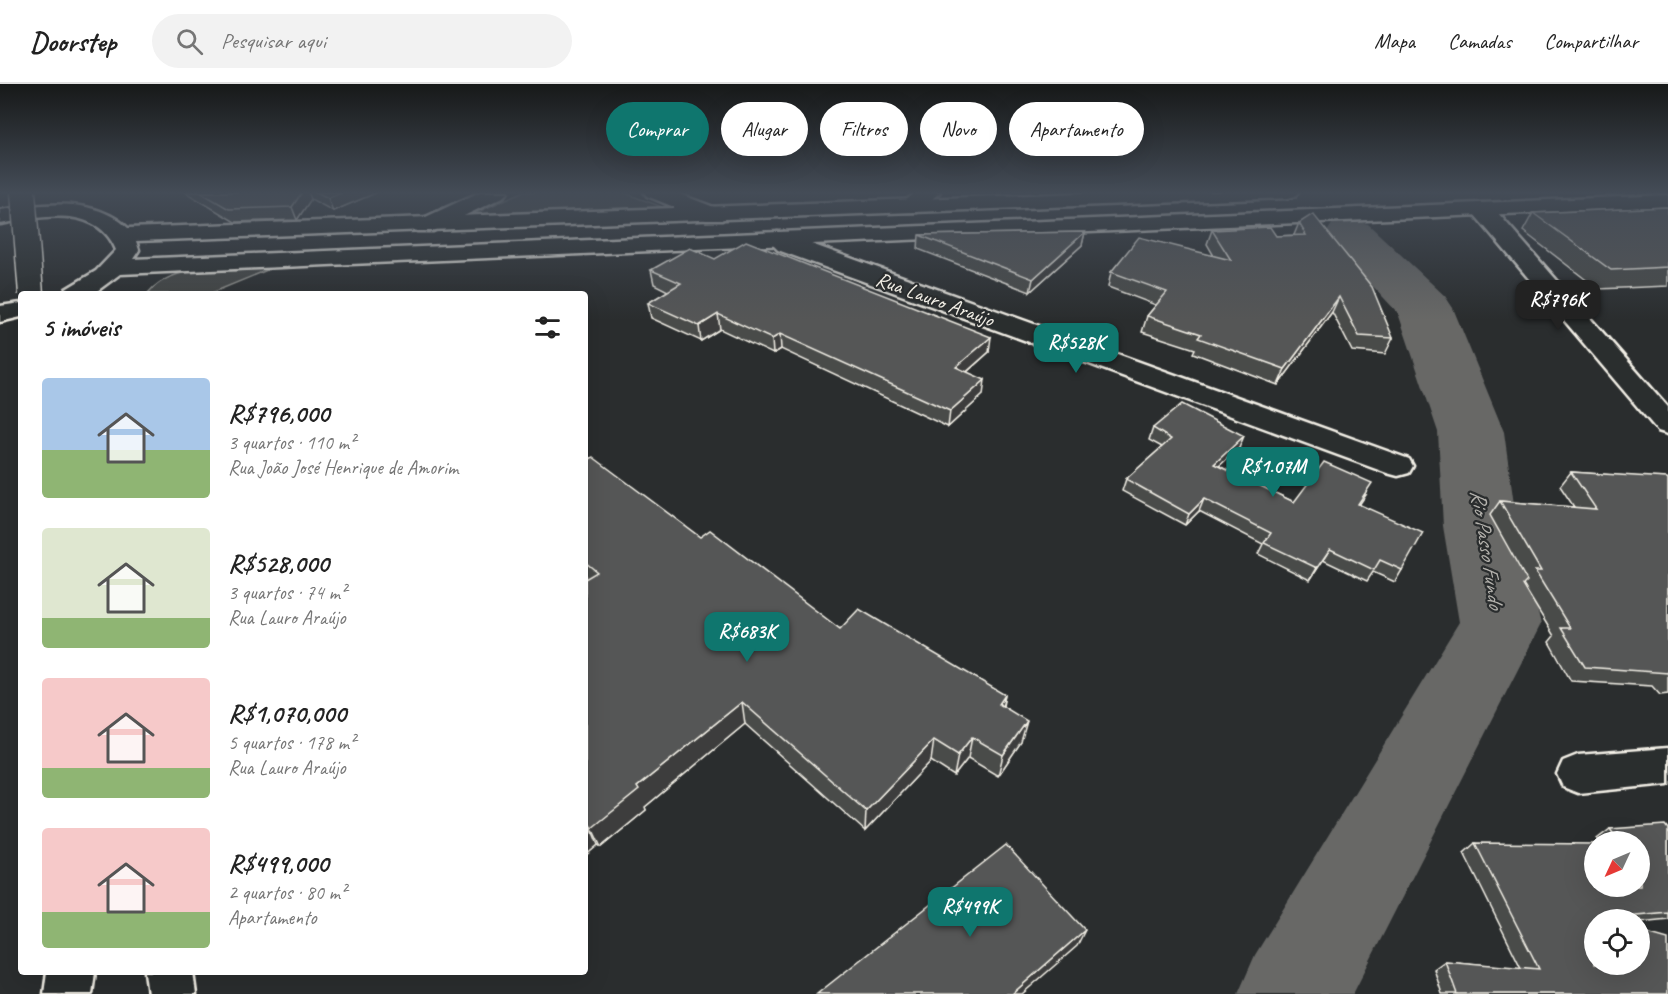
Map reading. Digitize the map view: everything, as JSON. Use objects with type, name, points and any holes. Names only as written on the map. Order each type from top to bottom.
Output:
[{"type":"main road","points":[[26,234],[31,291]]},
{"type":"main road","points":[[106,280],[128,250],[124,235],[142,234]]},
{"type":"main road","points":[[82,291],[106,280],[884,234]]},
{"type":"main road","points":[[1506,234],[1657,398],[1668,425]]},
{"type":"main road","name":"Rua Lauro Araújo","points":[[778,239],[786,245],[1398,466]]},
{"type":"main road","points":[[0,314],[18,311]]},
{"type":"main road","points":[[1578,774],[1668,766]]},
{"type":"main road","points":[[68,994],[71,975]]},
{"type":"main road","points":[[169,975],[172,994]]},
{"type":"shaded area","points":[[218,268],[231,271],[272,268],[216,291],[150,291],[170,277]]},
{"type":"building","points":[[949,234],[1082,234],[1033,279],[919,235]]},
{"type":"building","points":[[1215,234],[1330,234],[1372,287],[1393,338],[1359,336],[1339,297],[1285,369],[1198,338],[1201,334],[1147,316],[1167,292],[1111,272],[1139,237],[1231,260]]},
{"type":"building","points":[[1562,234],[1668,234],[1668,267],[1611,270]]},
{"type":"building","points":[[746,241],[991,337],[956,367],[985,380],[950,411],[780,334],[772,339],[718,314],[699,326],[648,303],[681,283],[651,270],[690,248],[715,259]]},
{"type":"building","points":[[1182,404],[1244,436],[1214,464],[1294,502],[1324,462],[1372,483],[1358,504],[1423,533],[1402,570],[1380,560],[1374,570],[1330,549],[1317,568],[1264,543],[1271,533],[1204,499],[1189,514],[1126,479],[1171,439],[1153,428]]},
{"type":"building","points":[[593,457],[700,537],[710,530],[840,629],[859,609],[1005,695],[999,704],[1027,721],[1003,755],[972,737],[958,755],[934,740],[866,811],[742,702],[637,787],[639,790],[592,828],[590,825],[588,827],[588,577],[597,572],[588,564],[588,460]]},
{"type":"building","points":[[1571,472],[1668,479],[1668,673],[1585,667],[1561,628],[1570,628],[1535,571],[1541,571],[1500,501],[1596,509]]},
{"type":"building","points":[[1665,825],[1668,829],[1668,912],[1650,914],[1650,909],[1584,909],[1584,975],[1650,975],[1650,934],[1668,939],[1668,994],[1457,994],[1445,961],[1539,969],[1475,843],[1584,844],[1584,897],[1650,897],[1650,831],[1611,831],[1610,829]]},
{"type":"building","points":[[1006,845],[1085,930],[1012,994],[817,994]]},
{"type":"waterway","name":"Rio Passo Fundo","points":[[1294,994],[1500,624],[1480,526],[1471,432],[1425,308],[1350,235]]}]
